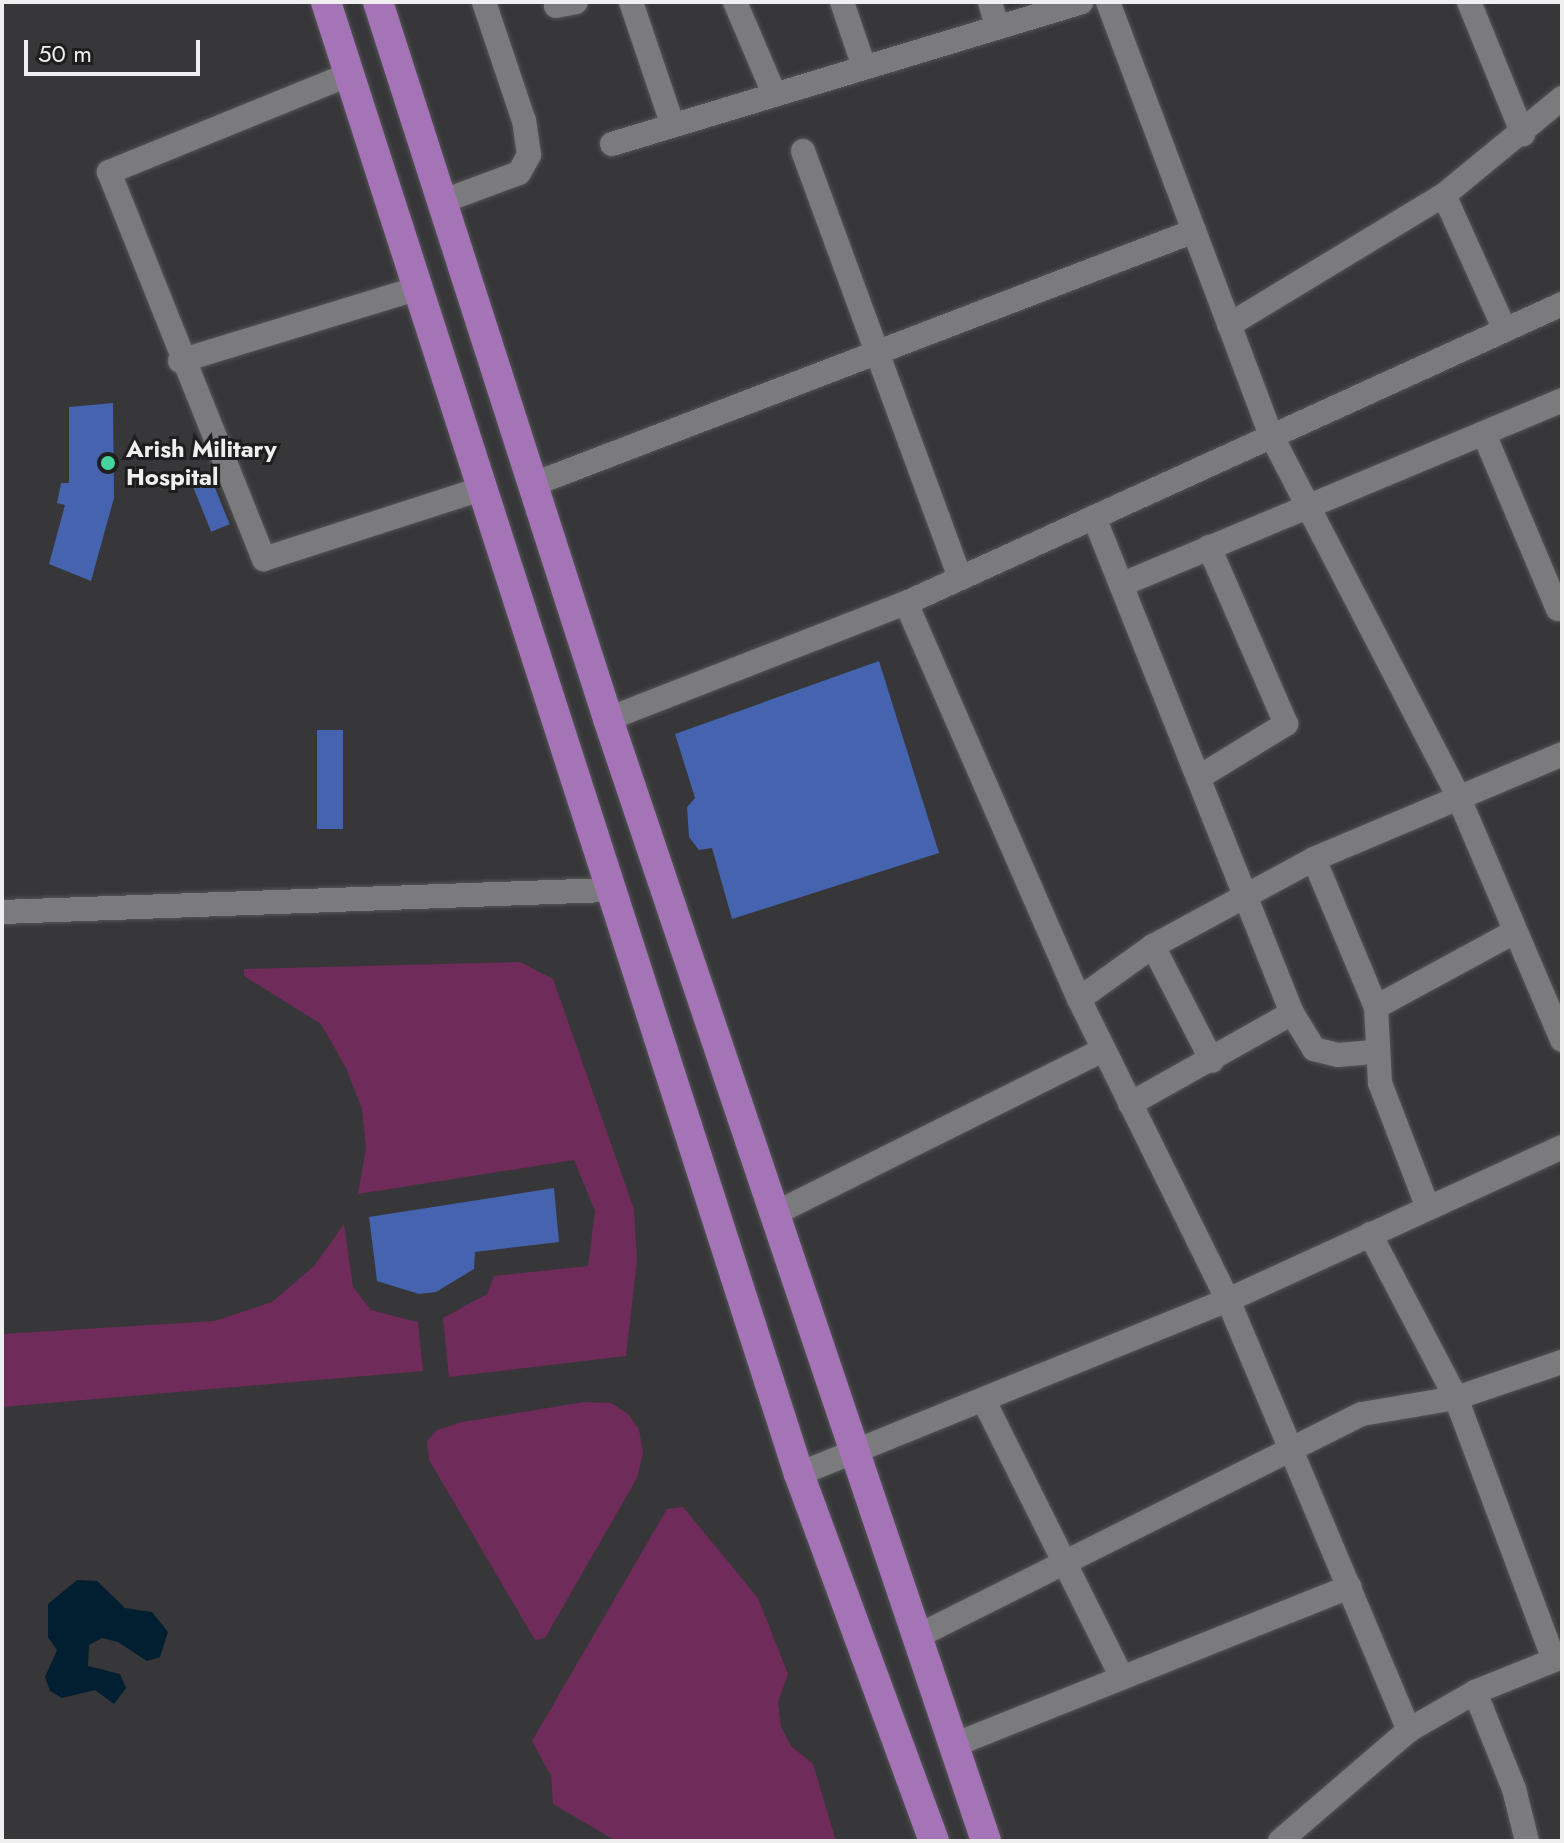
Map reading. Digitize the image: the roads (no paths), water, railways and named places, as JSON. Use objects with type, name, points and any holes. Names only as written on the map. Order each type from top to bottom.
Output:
[{"type":"main road","points":[[378,2],[608,719],[859,1452],[986,1841]]},
{"type":"main road","points":[[334,4],[348,75],[432,343],[799,1474],[934,1841]]},
{"type":"main road","points":[[432,343],[480,327]]},
{"type":"street","points":[[441,202],[519,173],[529,155],[524,121],[484,2]]},
{"type":"street","points":[[631,2],[672,123]]},
{"type":"street","points":[[735,2],[773,91]]},
{"type":"street","points":[[842,2],[863,64]]},
{"type":"street","points":[[990,2],[997,27]]},
{"type":"street","points":[[612,144],[773,91],[1081,2]]},
{"type":"street","points":[[1108,2],[1270,433],[1458,796],[1562,1040]]},
{"type":"street","points":[[1469,2],[1523,134]]},
{"type":"street","points":[[348,75],[109,172],[180,361],[264,559],[481,489]]},
{"type":"street","points":[[1229,325],[1444,195],[1523,134],[1562,98]]},
{"type":"street","points":[[803,151],[881,355],[960,578]]},
{"type":"street","points":[[1444,195],[1504,328]]},
{"type":"street","points":[[534,484],[881,355],[1194,231]]},
{"type":"street","points":[[180,361],[416,289]]},
{"type":"street","points":[[608,719],[906,603],[1270,433],[1562,304]]},
{"type":"street","points":[[1123,584],[1562,400]]},
{"type":"street","points":[[1484,434],[1561,611]]},
{"type":"street","points":[[1094,517],[1201,776],[1292,1013],[1314,1049],[1338,1055],[1376,1052]]},
{"type":"street","points":[[1201,776],[1286,724],[1209,547]]},
{"type":"street","points":[[906,603],[1079,999],[1228,1300],[1409,1730]]},
{"type":"street","points":[[1079,999],[1153,946],[1314,859],[1562,754]]},
{"type":"street","points":[[1314,859],[1376,1007],[1380,1083],[1428,1208]]},
{"type":"street","points":[[2,912],[609,890]]},
{"type":"street","points":[[1376,1007],[1514,932]]},
{"type":"street","points":[[1153,946],[1212,1061]]},
{"type":"street","points":[[1130,1104],[1212,1061],[1292,1013]]},
{"type":"street","points":[[776,1213],[1103,1050]]},
{"type":"street","points":[[799,1474],[985,1403],[1228,1300],[1562,1147]]},
{"type":"street","points":[[1280,1841],[1409,1730],[1475,1692],[1558,1658],[1456,1398],[1370,1234]]},
{"type":"street","points":[[918,1636],[1362,1414],[1456,1398],[1562,1362]]},
{"type":"street","points":[[985,1403],[1062,1566],[1121,1676]]},
{"type":"street","points":[[954,1745],[1350,1587]]},
{"type":"street","points":[[1475,1692],[1514,1789],[1527,1841]]},
{"type":"water","points":[[77,1580],[97,1581],[125,1608],[152,1612],[168,1632],[160,1657],[147,1661],[118,1642],[102,1638],[89,1645],[88,1666],[120,1674],[126,1688],[114,1704],[95,1690],[62,1698],[50,1691],[45,1677],[57,1650],[48,1637],[48,1604]]},
{"type":"place","name":"Arish Military Hospital","points":[[108,463]]}]
